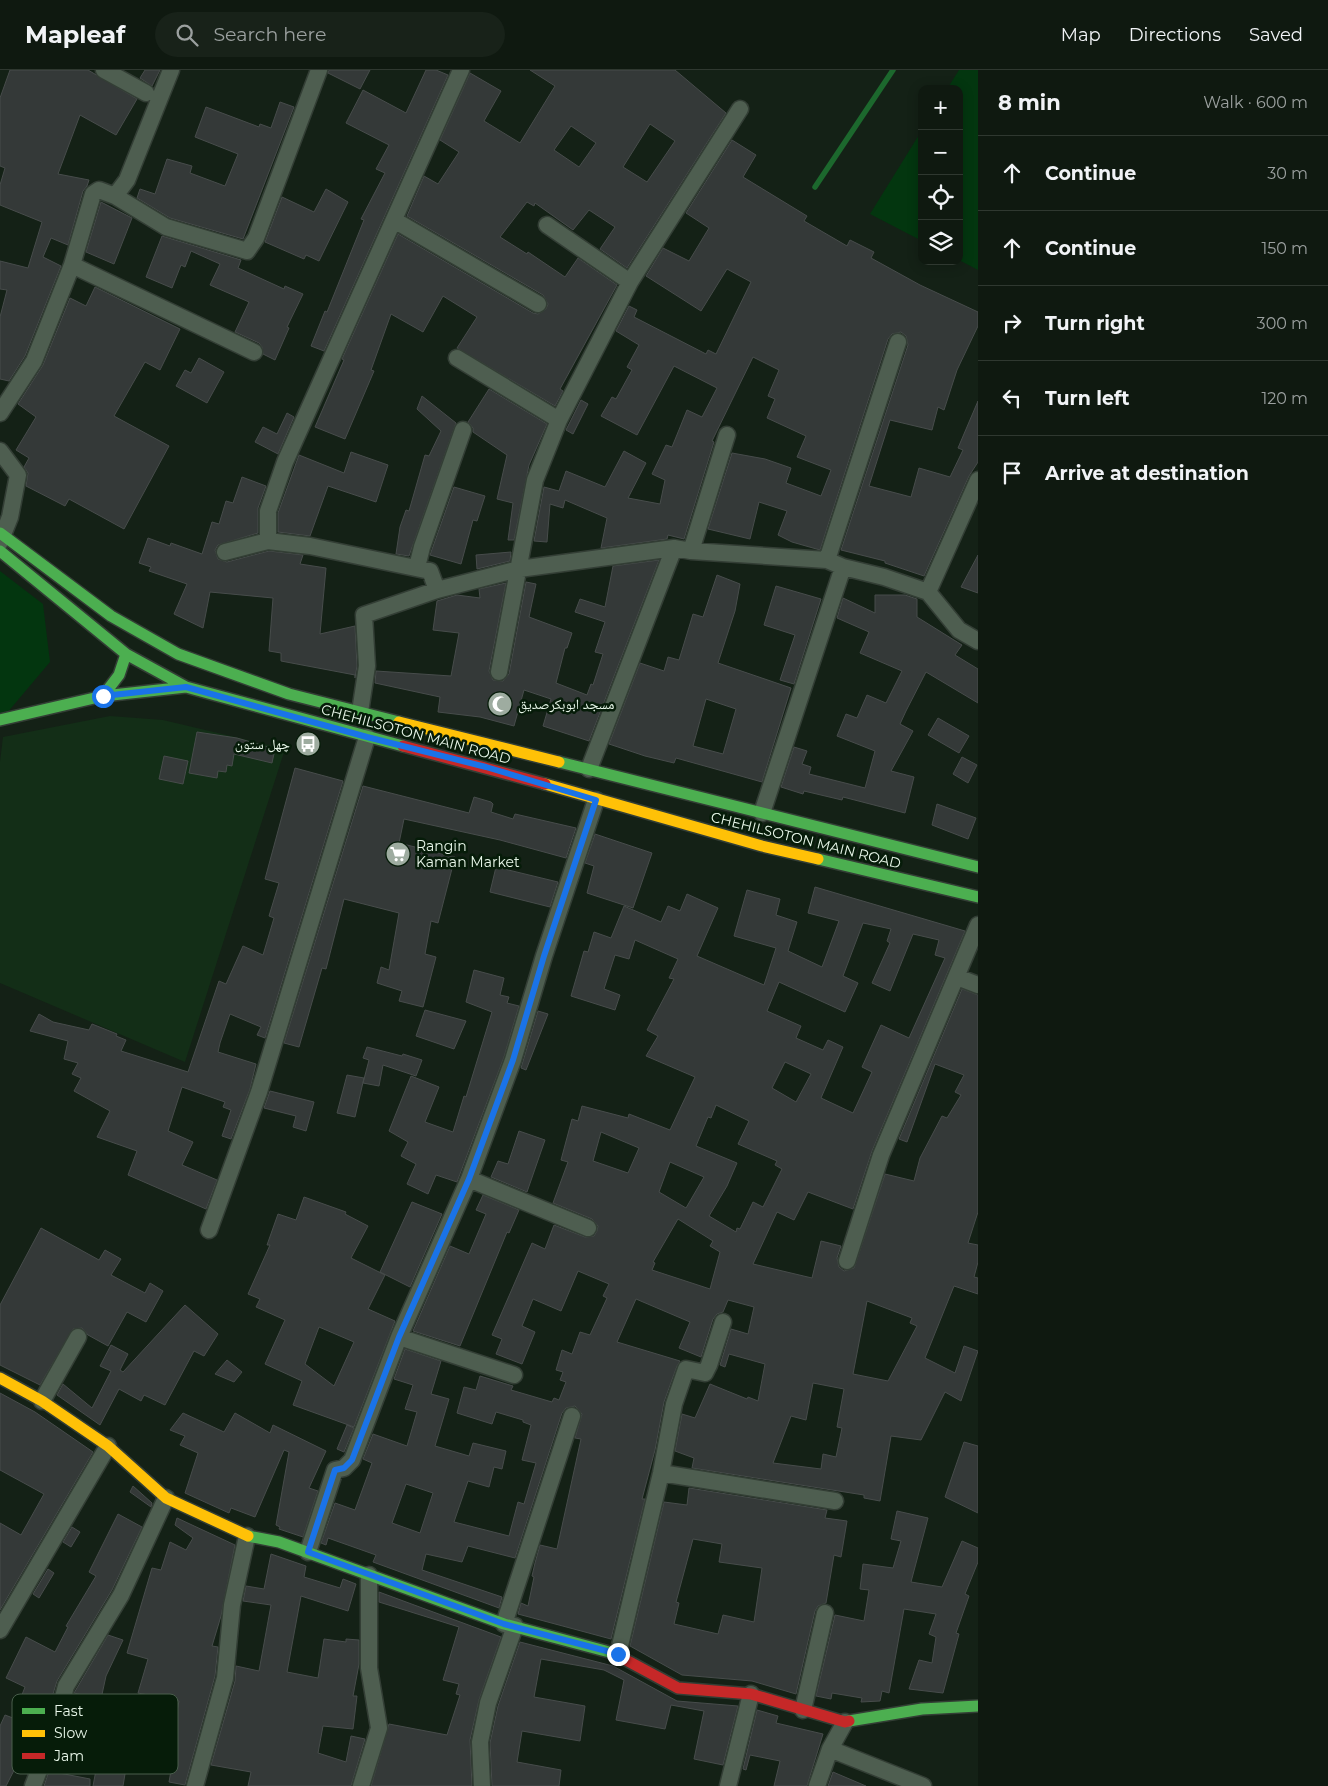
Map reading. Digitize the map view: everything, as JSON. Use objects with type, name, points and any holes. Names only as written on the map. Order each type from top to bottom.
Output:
[{"type":"main road","name":"CHEHILSOTON MAIN ROAD","points":[[1,540],[126,654],[186,687],[367,737],[486,767],[762,846],[978,897]]},
{"type":"main road","name":"CHEHILSOTON MAIN ROAD","points":[[1,540],[110,616],[178,654],[289,694],[978,867]]},
{"type":"main road","points":[[103,696],[119,675],[126,654]]},
{"type":"main road","points":[[0,720],[103,696],[186,687]]},
{"type":"main road","points":[[0,1378],[42,1402],[108,1446],[166,1498],[247,1536],[279,1542],[510,1625],[618,1654],[678,1688],[751,1694],[845,1722],[922,1709],[978,1706]]},
{"type":"street","points":[[104,70],[146,93]]},
{"type":"street","points":[[115,196],[127,180],[171,70]]},
{"type":"street","points":[[0,413],[34,361],[72,265],[93,194],[99,190],[115,196],[166,227],[247,251],[256,238],[319,70]]},
{"type":"street","points":[[268,541],[268,511],[285,462],[461,70]]},
{"type":"street","points":[[499,672],[535,480],[559,420],[630,282],[740,109]]},
{"type":"street","points":[[394,220],[538,304]]},
{"type":"street","points":[[547,225],[630,282]]},
{"type":"street","points":[[72,265],[254,352]]},
{"type":"street","points":[[827,560],[898,342]]},
{"type":"street","points":[[457,358],[559,420]]},
{"type":"street","points":[[417,567],[422,546],[463,430]]},
{"type":"street","points":[[691,551],[727,435]]},
{"type":"street","points":[[0,451],[18,475],[10,517],[1,540]]},
{"type":"street","points":[[928,592],[978,480]]},
{"type":"street","points":[[225,552],[268,541],[310,546],[430,571],[437,590]]},
{"type":"street","points":[[589,769],[674,548]]},
{"type":"street","points":[[360,712],[366,666],[364,615],[437,590],[519,569],[674,548],[691,551],[827,560],[843,567],[884,577],[928,592],[959,630],[978,641]]},
{"type":"street","points":[[762,813],[843,567]]},
{"type":"street","points":[[209,1230],[259,1092],[367,737]]},
{"type":"street","points":[[308,1552],[335,1470],[344,1468],[352,1460],[399,1337],[469,1179],[513,1060],[544,956],[596,800]]},
{"type":"street","points":[[847,1261],[881,1155],[978,925]]},
{"type":"street","points":[[957,977],[978,985]]},
{"type":"street","points":[[469,1179],[588,1228]]},
{"type":"street","points":[[618,1654],[661,1473],[674,1404],[686,1369],[705,1373],[723,1322]]},
{"type":"street","points":[[42,1402],[78,1337]]},
{"type":"street","points":[[399,1337],[514,1375]]},
{"type":"street","points":[[482,1786],[480,1742],[488,1703],[572,1416]]},
{"type":"street","points":[[0,1630],[108,1446]]},
{"type":"street","points":[[661,1473],[835,1501]]},
{"type":"street","points":[[64,1694],[66,1686],[121,1595],[166,1498]]},
{"type":"street","points":[[195,1786],[226,1678],[232,1605],[247,1536]]},
{"type":"street","points":[[361,1786],[379,1728],[369,1668],[369,1575]]},
{"type":"street","points":[[802,1710],[825,1613]]},
{"type":"street","points":[[728,1786],[751,1694]]},
{"type":"street","points":[[817,1786],[830,1748],[845,1722]]},
{"type":"street","points":[[830,1748],[923,1786]]},
{"type":"street","points":[[33,1786],[38,1774]]},
{"type":"shaded area","points":[[959,70],[978,70],[978,270],[963,262],[963,85],[950,85]]},
{"type":"shaded area","points":[[918,136],[918,239],[870,214]]},
{"type":"shaded area","points":[[0,571],[43,604],[50,662],[7,713],[0,714]]},
{"type":"shaded area","points":[[110,716],[163,720],[285,749],[185,1062],[0,983],[0,762],[3,737]]},
{"type":"building","points":[[10,70],[88,70],[137,99],[116,135],[80,115],[58,174],[89,180],[83,191],[68,245],[51,238],[43,257],[61,266],[25,356],[9,381],[0,379],[0,317],[7,290],[0,289],[0,261],[28,268],[42,222],[0,205],[0,185],[5,168],[0,166],[0,98]]},
{"type":"building","points":[[145,70],[160,70],[152,86],[140,78]]},
{"type":"building","points":[[329,70],[370,70],[360,89],[328,73]]},
{"type":"building","points":[[426,70],[436,70],[448,75],[324,351],[311,346],[325,311],[327,312],[364,220],[361,219],[385,173],[376,169],[389,145],[346,123],[363,90],[406,113]]},
{"type":"building","points":[[530,70],[675,70],[726,113],[627,268],[600,249],[615,227],[589,210],[573,230],[535,203],[534,206],[527,202],[500,237],[527,254],[528,252],[565,277],[578,258],[617,285],[560,389],[563,391],[555,406],[457,348],[477,317],[443,296],[423,332],[391,314],[371,370],[374,371],[345,439],[315,427],[344,360],[342,359],[398,234],[533,313],[538,314],[546,309],[548,304],[543,295],[407,216],[424,176],[438,184],[459,152],[440,140],[470,73],[501,91],[484,121],[520,143],[555,86]],"holes":[[[650,124],[675,141],[647,182],[623,167]],[[571,126],[596,143],[579,167],[554,150]]]},
{"type":"building","points":[[280,102],[294,107],[243,239],[170,218],[137,198],[140,189],[155,194],[167,159],[192,166],[190,173],[225,186],[238,154],[195,137],[206,107],[259,127],[260,124],[271,128]]},
{"type":"building","points":[[732,140],[756,155],[743,177],[807,216],[804,221],[847,246],[850,240],[874,252],[871,258],[920,285],[978,312],[978,326],[957,370],[944,410],[938,407],[932,430],[890,420],[869,486],[911,497],[919,468],[950,477],[963,450],[958,448],[978,401],[978,462],[969,476],[924,576],[885,563],[885,561],[841,550],[908,345],[906,336],[901,332],[892,334],[888,339],[820,550],[792,542],[778,535],[787,511],[759,502],[750,539],[708,529],[732,453],[765,459],[791,468],[786,483],[821,496],[831,470],[797,457],[806,436],[767,418],[775,399],[768,396],[779,370],[753,357],[712,441],[714,442],[684,539],[668,535],[667,539],[601,548],[607,518],[565,500],[563,508],[550,504],[547,542],[534,541],[544,487],[559,491],[566,471],[605,487],[624,451],[646,463],[628,498],[660,504],[665,480],[652,474],[666,445],[672,447],[687,410],[702,417],[717,388],[674,366],[637,435],[601,416],[612,397],[616,399],[632,370],[627,367],[639,345],[616,331],[629,306],[637,310],[634,317],[706,354],[708,350],[716,354],[751,282],[727,269],[701,311],[646,276],[663,248],[689,261],[709,228],[686,213]]},
{"type":"building","points":[[326,189],[348,202],[319,261],[306,255],[304,259],[265,242],[282,197],[314,212]]},
{"type":"building","points":[[101,202],[132,218],[114,264],[86,252]]},
{"type":"building","points":[[162,236],[241,260],[238,268],[284,289],[285,286],[303,294],[287,327],[289,328],[275,360],[263,354],[259,343],[235,332],[249,302],[210,285],[220,264],[191,251],[185,267],[181,265],[172,288],[146,277]]},
{"type":"building","points":[[95,287],[180,329],[160,370],[145,362],[114,416],[169,446],[124,529],[69,499],[65,506],[26,486],[28,473],[24,467],[29,458],[16,450],[36,417],[18,404],[43,365],[70,298],[86,306]]},
{"type":"building","points":[[199,358],[224,372],[207,403],[176,386],[185,370],[191,373]]},
{"type":"building","points":[[489,389],[547,424],[529,465],[514,540],[508,540],[513,503],[497,499],[507,455],[473,432],[473,428],[468,422]]},
{"type":"building","points":[[422,396],[456,423],[409,556],[396,554],[400,527],[406,510],[409,511],[425,455],[429,456],[441,431],[417,409]]},
{"type":"building","points":[[581,400],[588,404],[573,434],[566,430]]},
{"type":"building","points":[[287,413],[294,417],[278,454],[255,442],[263,427],[277,434]]},
{"type":"building","points":[[351,452],[388,465],[376,502],[328,486],[310,536],[278,532],[278,513],[299,455],[344,473]]},
{"type":"building","points":[[242,477],[266,486],[258,508],[258,533],[218,545],[215,550],[218,559],[227,562],[269,551],[303,555],[300,564],[326,568],[320,634],[355,626],[357,666],[355,678],[355,675],[281,661],[281,653],[269,651],[273,598],[210,592],[203,628],[174,614],[187,584],[149,571],[151,567],[139,563],[148,538],[170,546],[171,543],[202,554],[212,522],[219,524],[226,501],[233,503]]},
{"type":"building","points":[[454,487],[485,496],[477,521],[473,520],[461,564],[430,555]]},
{"type":"building","points":[[511,552],[510,561],[477,569],[476,555]]},
{"type":"building","points":[[978,555],[978,593],[961,587]]},
{"type":"building","points":[[659,560],[589,741],[543,726],[551,699],[524,690],[514,726],[480,717],[438,712],[440,697],[375,683],[376,671],[451,676],[459,633],[433,630],[437,601],[457,595],[480,598],[479,589],[506,583],[489,671],[493,680],[503,681],[509,674],[526,582],[536,584],[529,617],[572,633],[567,648],[565,648],[556,683],[587,695],[591,684],[593,685],[603,654],[595,652],[605,622],[575,612],[580,599],[605,607],[613,566]]},
{"type":"building","points":[[717,575],[740,584],[735,611],[718,663],[791,688],[762,782],[676,758],[674,763],[645,756],[609,744],[640,663],[664,671],[668,657],[679,660],[693,614],[703,617]],"holes":[[[706,699],[736,709],[723,754],[693,746]]]},
{"type":"building","points":[[776,586],[821,599],[794,684],[780,680],[795,635],[764,625]]},
{"type":"building","points":[[875,595],[905,595],[917,599],[917,617],[962,645],[955,655],[978,669],[978,703],[926,672],[906,711],[900,724],[913,731],[891,771],[914,777],[905,813],[843,797],[842,800],[804,791],[803,794],[781,787],[794,747],[807,751],[802,764],[811,767],[809,774],[865,788],[875,751],[837,736],[846,714],[857,718],[867,695],[886,703],[902,671],[860,653],[869,632],[837,618],[843,598],[875,613]]},
{"type":"building","points":[[938,718],[969,736],[959,753],[928,735]]},
{"type":"building","points":[[197,732],[237,738],[275,749],[272,763],[234,754],[232,766],[227,765],[226,772],[218,771],[217,778],[189,773]]},
{"type":"building","points":[[164,756],[188,761],[183,784],[159,779]]},
{"type":"building","points":[[962,757],[977,765],[968,783],[953,774]]},
{"type":"building","points":[[295,768],[343,781],[265,1038],[257,1035],[261,1027],[230,1014],[220,1043],[218,1052],[256,1064],[250,1089],[231,1139],[222,1136],[231,1110],[223,1107],[225,1102],[182,1087],[168,1131],[193,1142],[182,1165],[217,1180],[206,1209],[128,1175],[137,1151],[97,1137],[110,1111],[74,1091],[81,1078],[72,1074],[78,1063],[64,1059],[68,1041],[30,1031],[39,1014],[53,1022],[89,1030],[92,1024],[117,1034],[116,1036],[126,1040],[121,1051],[188,1072],[219,981],[226,984],[243,946],[263,955],[274,918],[269,916],[279,883],[265,879]]},
{"type":"building","points":[[363,786],[469,813],[474,797],[491,802],[493,804],[491,812],[513,819],[515,814],[576,828],[566,858],[500,840],[404,819],[399,843],[455,857],[438,923],[431,921],[425,954],[436,957],[423,1007],[399,1001],[402,991],[377,983],[381,967],[389,970],[399,913],[344,899],[326,969],[322,968],[299,1047],[284,1043]]},
{"type":"building","points":[[937,804],[976,818],[968,839],[932,825]]},
{"type":"building","points":[[595,834],[652,853],[633,908],[587,893],[594,866],[585,863]]},
{"type":"building","points":[[496,867],[558,882],[550,907],[490,892]]},
{"type":"building","points":[[815,887],[965,931],[872,1151],[853,1209],[808,1192],[794,1220],[777,1212],[753,1264],[812,1278],[821,1241],[841,1246],[837,1258],[839,1267],[844,1271],[854,1268],[885,1174],[914,1181],[920,1158],[942,1116],[947,1118],[961,1095],[955,1092],[964,1075],[935,1064],[907,1142],[899,1139],[962,989],[978,995],[978,1212],[968,1243],[978,1245],[978,1262],[974,1277],[978,1278],[978,1294],[954,1286],[925,1358],[955,1373],[964,1346],[978,1351],[961,1401],[945,1392],[921,1440],[891,1436],[880,1501],[864,1498],[864,1495],[692,1468],[694,1458],[675,1451],[682,1414],[695,1418],[710,1384],[747,1399],[748,1397],[758,1401],[765,1364],[729,1354],[725,1367],[720,1365],[731,1329],[748,1334],[754,1307],[728,1300],[723,1312],[717,1314],[713,1319],[701,1357],[679,1348],[690,1322],[636,1299],[617,1342],[680,1361],[664,1402],[655,1450],[642,1499],[645,1499],[611,1639],[518,1614],[521,1603],[528,1606],[534,1577],[532,1576],[540,1545],[557,1549],[581,1439],[575,1438],[582,1414],[575,1406],[566,1408],[562,1413],[515,1558],[468,1546],[462,1562],[426,1554],[422,1570],[502,1597],[499,1608],[373,1562],[376,1555],[328,1538],[326,1545],[321,1543],[335,1503],[355,1510],[372,1463],[363,1459],[373,1434],[407,1446],[417,1412],[405,1409],[413,1385],[394,1379],[405,1349],[441,1361],[431,1394],[449,1399],[435,1446],[469,1456],[473,1443],[506,1451],[502,1469],[494,1467],[489,1487],[468,1481],[454,1522],[509,1536],[518,1502],[524,1504],[536,1463],[522,1460],[531,1425],[523,1422],[523,1420],[496,1412],[492,1424],[457,1413],[464,1387],[476,1390],[480,1376],[513,1386],[511,1390],[552,1402],[554,1398],[559,1400],[566,1382],[560,1380],[563,1372],[556,1370],[562,1350],[572,1354],[580,1332],[590,1335],[607,1298],[603,1296],[609,1284],[578,1271],[561,1311],[533,1299],[522,1326],[535,1332],[522,1364],[496,1354],[502,1339],[492,1335],[532,1243],[545,1249],[554,1225],[585,1237],[594,1236],[597,1231],[598,1226],[592,1219],[553,1203],[568,1162],[561,1160],[572,1119],[578,1121],[582,1106],[628,1118],[629,1114],[670,1130],[695,1077],[646,1056],[658,1036],[647,1030],[674,979],[669,978],[678,959],[635,940],[629,959],[615,955],[604,989],[620,995],[615,1010],[571,996],[584,951],[588,952],[594,932],[611,938],[624,906],[661,922],[668,906],[680,911],[687,894],[718,908],[697,956],[764,985],[776,948],[734,936],[747,890],[780,899],[776,915],[797,922],[788,951],[822,967],[839,921],[808,913]],"holes":[[[863,923],[891,929],[887,941],[890,943],[872,983],[890,991],[913,934],[939,940],[935,955],[945,958],[909,1038],[881,1025],[862,1067],[872,1072],[853,1113],[821,1098],[843,1047],[828,1040],[823,1050],[796,1038],[801,1026],[767,1011],[779,982],[845,1012],[858,983],[843,976]],[[785,1062],[811,1074],[796,1102],[772,1088]],[[716,1105],[749,1121],[738,1144],[777,1161],[775,1165],[782,1169],[763,1207],[753,1202],[740,1229],[737,1228],[736,1232],[709,1216],[727,1186],[737,1163],[696,1146],[708,1117],[711,1118]],[[601,1132],[639,1148],[628,1173],[593,1161]],[[670,1162],[704,1177],[686,1208],[659,1192]],[[678,1219],[713,1241],[710,1246],[720,1252],[710,1289],[652,1270],[655,1263],[653,1262]],[[867,1301],[912,1318],[910,1323],[917,1326],[888,1381],[853,1374]],[[813,1383],[844,1389],[837,1427],[842,1428],[836,1457],[823,1454],[821,1469],[773,1463],[791,1416],[806,1420]],[[406,1484],[433,1493],[420,1533],[392,1523]]]},
{"type":"building","points":[[474,970],[504,978],[500,995],[509,997],[507,1003],[519,1006],[504,1057],[457,1182],[436,1175],[428,1194],[407,1184],[416,1164],[401,1156],[408,1142],[389,1131],[411,1076],[439,1087],[425,1122],[453,1132],[464,1096],[466,1097],[492,1012],[466,1002]]},
{"type":"building","points":[[425,1010],[466,1021],[454,1049],[416,1036]]},
{"type":"building","points":[[538,1011],[548,1014],[526,1070],[521,1068]]},
{"type":"building","points":[[367,1047],[422,1060],[416,1076],[383,1065],[379,1086],[363,1083],[369,1060],[363,1058]]},
{"type":"building","points":[[347,1075],[364,1078],[355,1117],[337,1113]]},
{"type":"building","points":[[270,1091],[314,1102],[306,1131],[293,1127],[296,1116],[264,1108]]},
{"type":"building","points":[[519,1131],[545,1140],[527,1192],[491,1177],[498,1161],[508,1164]]},
{"type":"building","points":[[483,1195],[519,1210],[509,1233],[507,1232],[460,1346],[413,1331],[450,1246],[469,1254],[486,1214],[476,1210]]},
{"type":"building","points":[[304,1197],[346,1212],[345,1214],[368,1226],[351,1258],[385,1275],[368,1309],[395,1321],[354,1427],[293,1405],[302,1381],[265,1364],[285,1320],[256,1307],[260,1299],[248,1294],[270,1245],[267,1245],[278,1214],[296,1220]],"holes":[[[319,1327],[354,1342],[334,1386],[305,1364]]]},
{"type":"building","points":[[412,1202],[442,1214],[410,1287],[380,1272]]},
{"type":"building","points":[[41,1228],[99,1260],[105,1250],[121,1259],[111,1275],[145,1293],[150,1283],[163,1291],[146,1322],[127,1312],[108,1346],[88,1335],[82,1328],[73,1329],[40,1385],[0,1365],[0,1305]]},
{"type":"building","points":[[185,1305],[218,1334],[204,1356],[194,1351],[165,1405],[144,1395],[141,1401],[119,1389],[100,1425],[57,1395],[63,1384],[92,1408],[111,1371],[100,1366],[111,1345],[128,1354],[120,1370],[123,1372]]},
{"type":"building","points":[[227,1360],[242,1372],[234,1382],[215,1374]]},
{"type":"building","points":[[0,1393],[35,1412],[93,1452],[0,1610],[0,1523],[21,1535],[44,1494],[0,1470]]},
{"type":"building","points":[[183,1413],[224,1432],[235,1413],[270,1433],[273,1425],[326,1451],[309,1488],[318,1491],[303,1537],[279,1529],[280,1527],[276,1525],[289,1452],[284,1450],[255,1517],[231,1508],[229,1513],[185,1493],[198,1453],[180,1445],[185,1436],[170,1430]]},
{"type":"building","points":[[347,1425],[354,1428],[344,1452],[337,1449]]},
{"type":"building","points":[[964,1442],[978,1446],[978,1513],[945,1497]]},
{"type":"building","points":[[133,1486],[152,1503],[151,1507],[130,1492]]},
{"type":"building","points":[[689,1488],[827,1510],[825,1518],[847,1521],[841,1557],[834,1555],[826,1603],[818,1606],[815,1611],[796,1694],[752,1681],[682,1675],[630,1646],[664,1502],[687,1505]],"holes":[[[693,1539],[722,1544],[719,1562],[762,1568],[754,1622],[723,1615],[718,1634],[674,1624],[679,1603],[676,1602]]]},
{"type":"building","points":[[897,1511],[928,1518],[911,1582],[942,1587],[962,1541],[978,1548],[978,1562],[965,1594],[969,1596],[956,1633],[959,1634],[943,1693],[909,1689],[919,1660],[932,1663],[936,1637],[929,1634],[936,1614],[904,1609],[889,1693],[882,1691],[880,1701],[861,1702],[862,1698],[832,1693],[831,1699],[816,1696],[835,1615],[864,1621],[869,1590],[860,1589],[863,1564],[893,1568],[901,1541],[891,1539]]},
{"type":"building","points":[[118,1514],[142,1527],[112,1590],[57,1681],[53,1694],[22,1694],[25,1687],[6,1678],[26,1637],[55,1652],[68,1627],[66,1626],[96,1576],[89,1572]]},
{"type":"building","points":[[177,1518],[235,1545],[221,1616],[212,1646],[218,1647],[215,1676],[185,1785],[169,1782],[170,1774],[178,1774],[178,1694],[138,1693],[148,1659],[127,1653],[152,1568],[161,1570],[170,1542],[186,1550],[193,1538],[175,1525]]},
{"type":"building","points":[[72,1527],[80,1532],[71,1547],[63,1542]]},
{"type":"building","points":[[271,1554],[306,1566],[304,1577],[340,1588],[343,1579],[356,1584],[348,1611],[301,1596],[287,1672],[318,1678],[324,1639],[346,1642],[346,1639],[359,1640],[359,1664],[353,1696],[357,1696],[353,1729],[323,1726],[318,1753],[346,1762],[351,1736],[365,1739],[351,1786],[248,1786],[251,1772],[211,1765],[235,1681],[236,1666],[259,1671],[271,1605],[243,1601],[246,1586],[264,1589]]},
{"type":"building","points":[[48,1569],[54,1573],[39,1598],[33,1594]]},
{"type":"building","points":[[379,1592],[501,1637],[479,1700],[470,1740],[472,1786],[371,1786],[389,1724],[447,1735],[460,1695],[456,1694],[459,1684],[443,1680],[459,1627],[379,1602]]},
{"type":"building","points":[[108,1635],[123,1640],[106,1676],[102,1694],[74,1693]]},
{"type":"building","points":[[520,1642],[613,1666],[677,1701],[738,1706],[723,1765],[694,1759],[704,1711],[671,1705],[665,1729],[616,1720],[624,1680],[604,1670],[541,1659],[534,1697],[585,1706],[580,1741],[522,1731],[517,1762],[561,1770],[559,1786],[492,1786],[490,1743],[498,1706]]},
{"type":"building","points":[[757,1710],[778,1716],[776,1723],[823,1734],[807,1786],[774,1786],[780,1761],[750,1755],[746,1770],[743,1769]]},
{"type":"building","points":[[5,1715],[12,1718],[12,1774],[6,1786],[0,1786],[0,1726]]},
{"type":"building","points":[[833,1772],[866,1786],[828,1786]]},
{"type":"building","points":[[48,1774],[64,1774],[90,1779],[90,1786],[44,1786]]},
{"type":"building","points":[[95,1774],[125,1774],[123,1786],[93,1786]]},
{"type":"waterway","points":[[815,187],[893,70]]},
{"type":"traffic: fast","points":[[0,533],[111,616],[178,654],[289,694],[399,722]]},
{"type":"traffic: fast","points":[[0,551],[126,654],[186,687],[403,746]]},
{"type":"traffic: fast","points":[[103,696],[119,675],[126,654]]},
{"type":"traffic: fast","points":[[0,720],[103,696],[186,687]]},
{"type":"traffic: fast","points":[[559,762],[978,867]]},
{"type":"traffic: fast","points":[[818,859],[978,897]]},
{"type":"traffic: fast","points":[[248,1536],[279,1542],[504,1624],[613,1653]]},
{"type":"traffic: fast","points":[[849,1721],[922,1709],[978,1706]]},
{"type":"traffic: slow","points":[[399,722],[559,762]]},
{"type":"traffic: slow","points":[[545,784],[762,846],[818,859]]},
{"type":"traffic: slow","points":[[0,1378],[42,1401],[108,1446],[166,1498],[248,1536]]},
{"type":"traffic: jam","points":[[403,746],[545,784]]},
{"type":"traffic: jam","points":[[613,1653],[678,1688],[751,1694],[845,1722],[849,1721]]},
{"type":"place","name":"مسجد ابوبکرصدیق","points":[[500,704]]},
{"type":"place","name":"چهل ستون","points":[[308,744]]},
{"type":"place","name":"Rangin Kaman Market","points":[[398,854]]},
{"type":"route","points":[[103,696],[186,687],[367,737],[486,767],[596,800],[544,956],[513,1060],[469,1179],[399,1337],[352,1460],[344,1468],[335,1470],[308,1552],[504,1624],[618,1654]]}]
